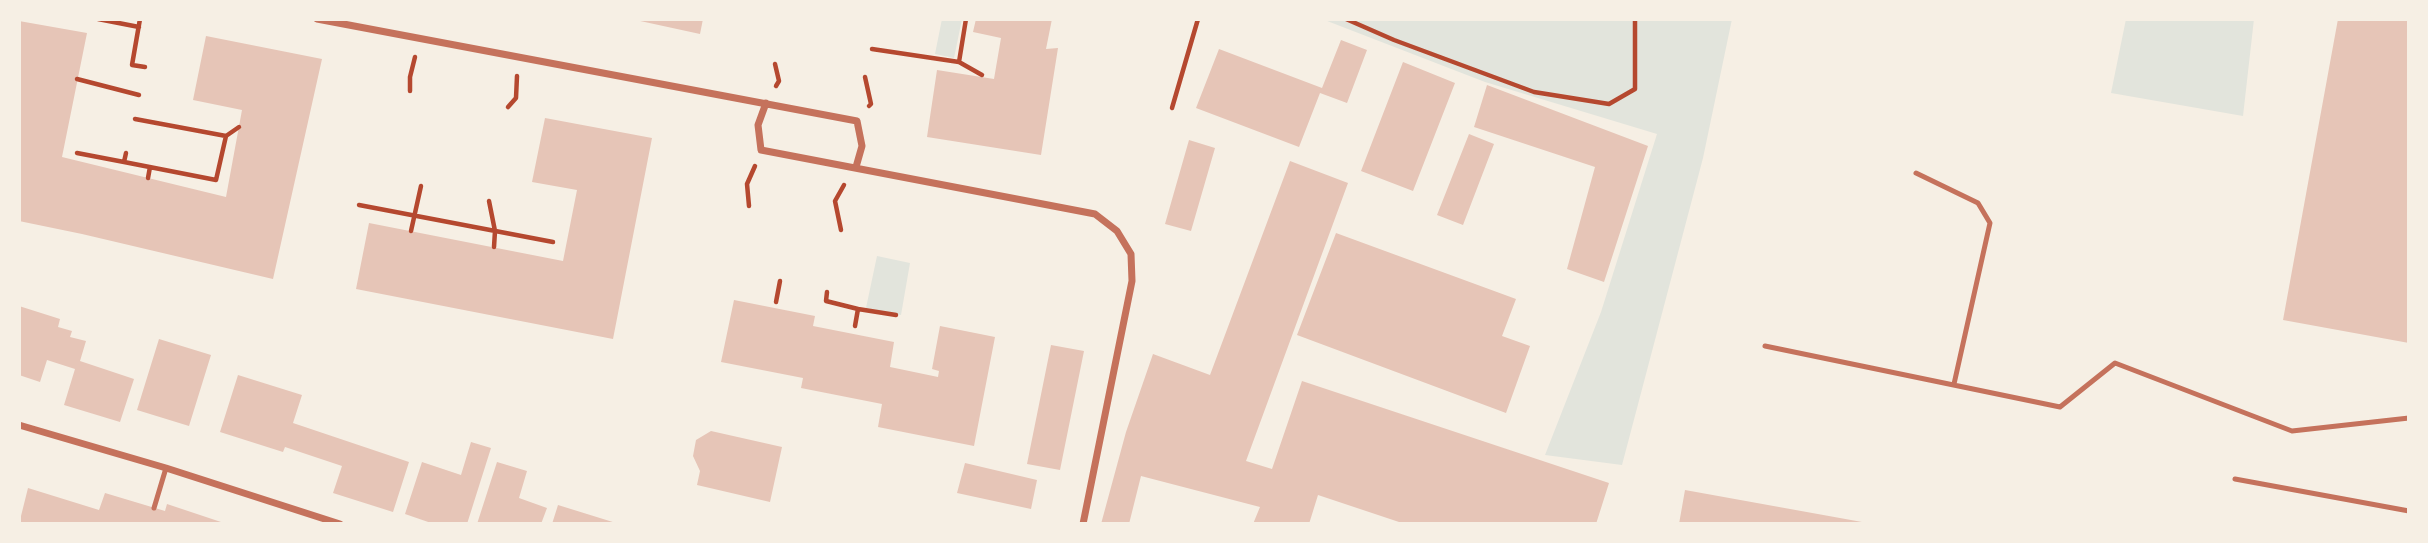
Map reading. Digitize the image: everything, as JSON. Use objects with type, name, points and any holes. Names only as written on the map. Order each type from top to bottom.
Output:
[{"type":"street","points":[[317,19],[858,121],[862,146],[856,167]]},
{"type":"street","points":[[766,103],[758,125],[761,150],[1095,214],[1117,231],[1130,254],[1132,281],[1083,524]]},
{"type":"street","points":[[19,425],[166,468],[340,524]]},
{"type":"lane","points":[[1916,173],[1978,204],[1990,223],[1954,384]]},
{"type":"lane","points":[[1765,346],[2060,407],[2115,363],[2292,431],[2409,418]]},
{"type":"lane","points":[[154,508],[166,468]]},
{"type":"lane","points":[[2235,479],[2409,511]]},
{"type":"path","points":[[98,19],[139,27]]},
{"type":"path","points":[[140,19],[132,65],[145,68]]},
{"type":"path","points":[[959,62],[966,19]]},
{"type":"path","points":[[1172,108],[1198,19]]},
{"type":"path","points":[[1346,19],[1534,93],[1609,104],[1635,89],[1635,19]]},
{"type":"path","points":[[410,91],[410,77],[420,39]]},
{"type":"path","points":[[872,49],[959,62],[982,75]]},
{"type":"path","points":[[508,107],[516,99],[518,57]]},
{"type":"path","points":[[77,79],[139,94]]},
{"type":"path","points":[[135,119],[226,136]]},
{"type":"path","points":[[77,153],[216,180],[226,136],[239,127]]},
{"type":"path","points":[[749,206],[747,184],[761,150]]},
{"type":"path","points":[[124,162],[127,153]]},
{"type":"path","points":[[148,178],[150,167]]},
{"type":"path","points":[[841,230],[835,201],[856,167]]},
{"type":"path","points":[[411,231],[421,186]]},
{"type":"path","points":[[489,201],[495,231],[494,247]]},
{"type":"path","points":[[359,205],[553,242]]},
{"type":"path","points":[[775,302],[780,281]]},
{"type":"path","points":[[827,292],[826,301],[896,315]]},
{"type":"path","points":[[855,326],[858,309]]},
{"type":"shaded area","points":[[942,19],[962,19],[954,58],[935,54]]},
{"type":"shaded area","points":[[1322,19],[1732,19],[1703,158],[1622,465],[1545,455],[1601,312],[1657,134],[1485,82]]},
{"type":"shaded area","points":[[2126,19],[2254,19],[2243,116],[2111,93]]},
{"type":"shaded area","points":[[877,256],[910,263],[901,315],[866,308]]},
{"type":"building","points":[[631,19],[703,19],[700,34]]},
{"type":"building","points":[[976,19],[1052,19],[1046,49],[1058,48],[1041,155],[927,137],[937,70],[994,79],[1001,38],[973,32]]},
{"type":"building","points":[[2338,19],[2409,19],[2409,343],[2283,320]]},
{"type":"building","points":[[19,21],[87,33],[62,157],[226,197],[242,110],[193,100],[206,36],[322,59],[273,279],[19,221]]},
{"type":"building","points":[[1341,40],[1367,50],[1347,103],[1320,93],[1299,147],[1196,108],[1219,49],[1322,88]]},
{"type":"building","points":[[1403,62],[1455,83],[1413,191],[1361,171]]},
{"type":"building","points":[[1487,85],[1648,146],[1604,282],[1567,269],[1595,167],[1474,127]]},
{"type":"building","points":[[545,118],[652,138],[613,339],[356,289],[369,223],[563,261],[577,190],[532,182]]},
{"type":"building","points":[[1469,134],[1494,144],[1463,225],[1437,215]]},
{"type":"building","points":[[1189,140],[1215,148],[1191,231],[1165,224]]},
{"type":"building","points":[[1290,161],[1348,183],[1246,461],[1272,469],[1302,381],[1609,483],[1596,524],[1405,524],[1318,495],[1309,524],[1253,524],[1260,507],[1141,476],[1129,524],[1101,524],[1126,432],[1153,354],[1210,375]]},
{"type":"building","points":[[1336,233],[1516,299],[1502,336],[1530,346],[1506,413],[1297,335]]},
{"type":"building","points":[[734,300],[815,316],[813,326],[894,342],[890,367],[938,377],[939,371],[932,369],[940,326],[995,337],[974,446],[878,427],[882,404],[801,388],[803,378],[721,362]]},
{"type":"building","points":[[19,306],[60,319],[58,327],[72,331],[70,337],[86,341],[80,361],[134,379],[120,422],[64,405],[75,369],[47,360],[40,382],[19,375]]},
{"type":"building","points":[[159,339],[211,355],[189,426],[137,410]]},
{"type":"building","points":[[1051,345],[1084,351],[1060,470],[1027,464]]},
{"type":"building","points":[[238,375],[302,395],[293,423],[409,462],[393,512],[333,493],[342,466],[285,447],[283,452],[220,432]]},
{"type":"building","points":[[711,431],[782,447],[770,502],[697,485],[700,471],[693,456],[696,440]]},
{"type":"building","points":[[471,442],[491,448],[467,524],[434,524],[405,514],[422,462],[461,475]]},
{"type":"building","points":[[497,462],[527,471],[519,498],[547,508],[541,524],[477,524]]},
{"type":"building","points":[[965,463],[1037,480],[1031,509],[957,493]]},
{"type":"building","points":[[28,488],[99,510],[105,493],[165,511],[167,504],[227,524],[19,524]]},
{"type":"building","points":[[1685,490],[1862,522],[1862,524],[1679,524]]},
{"type":"building","points":[[558,505],[616,523],[616,524],[552,524]]}]
